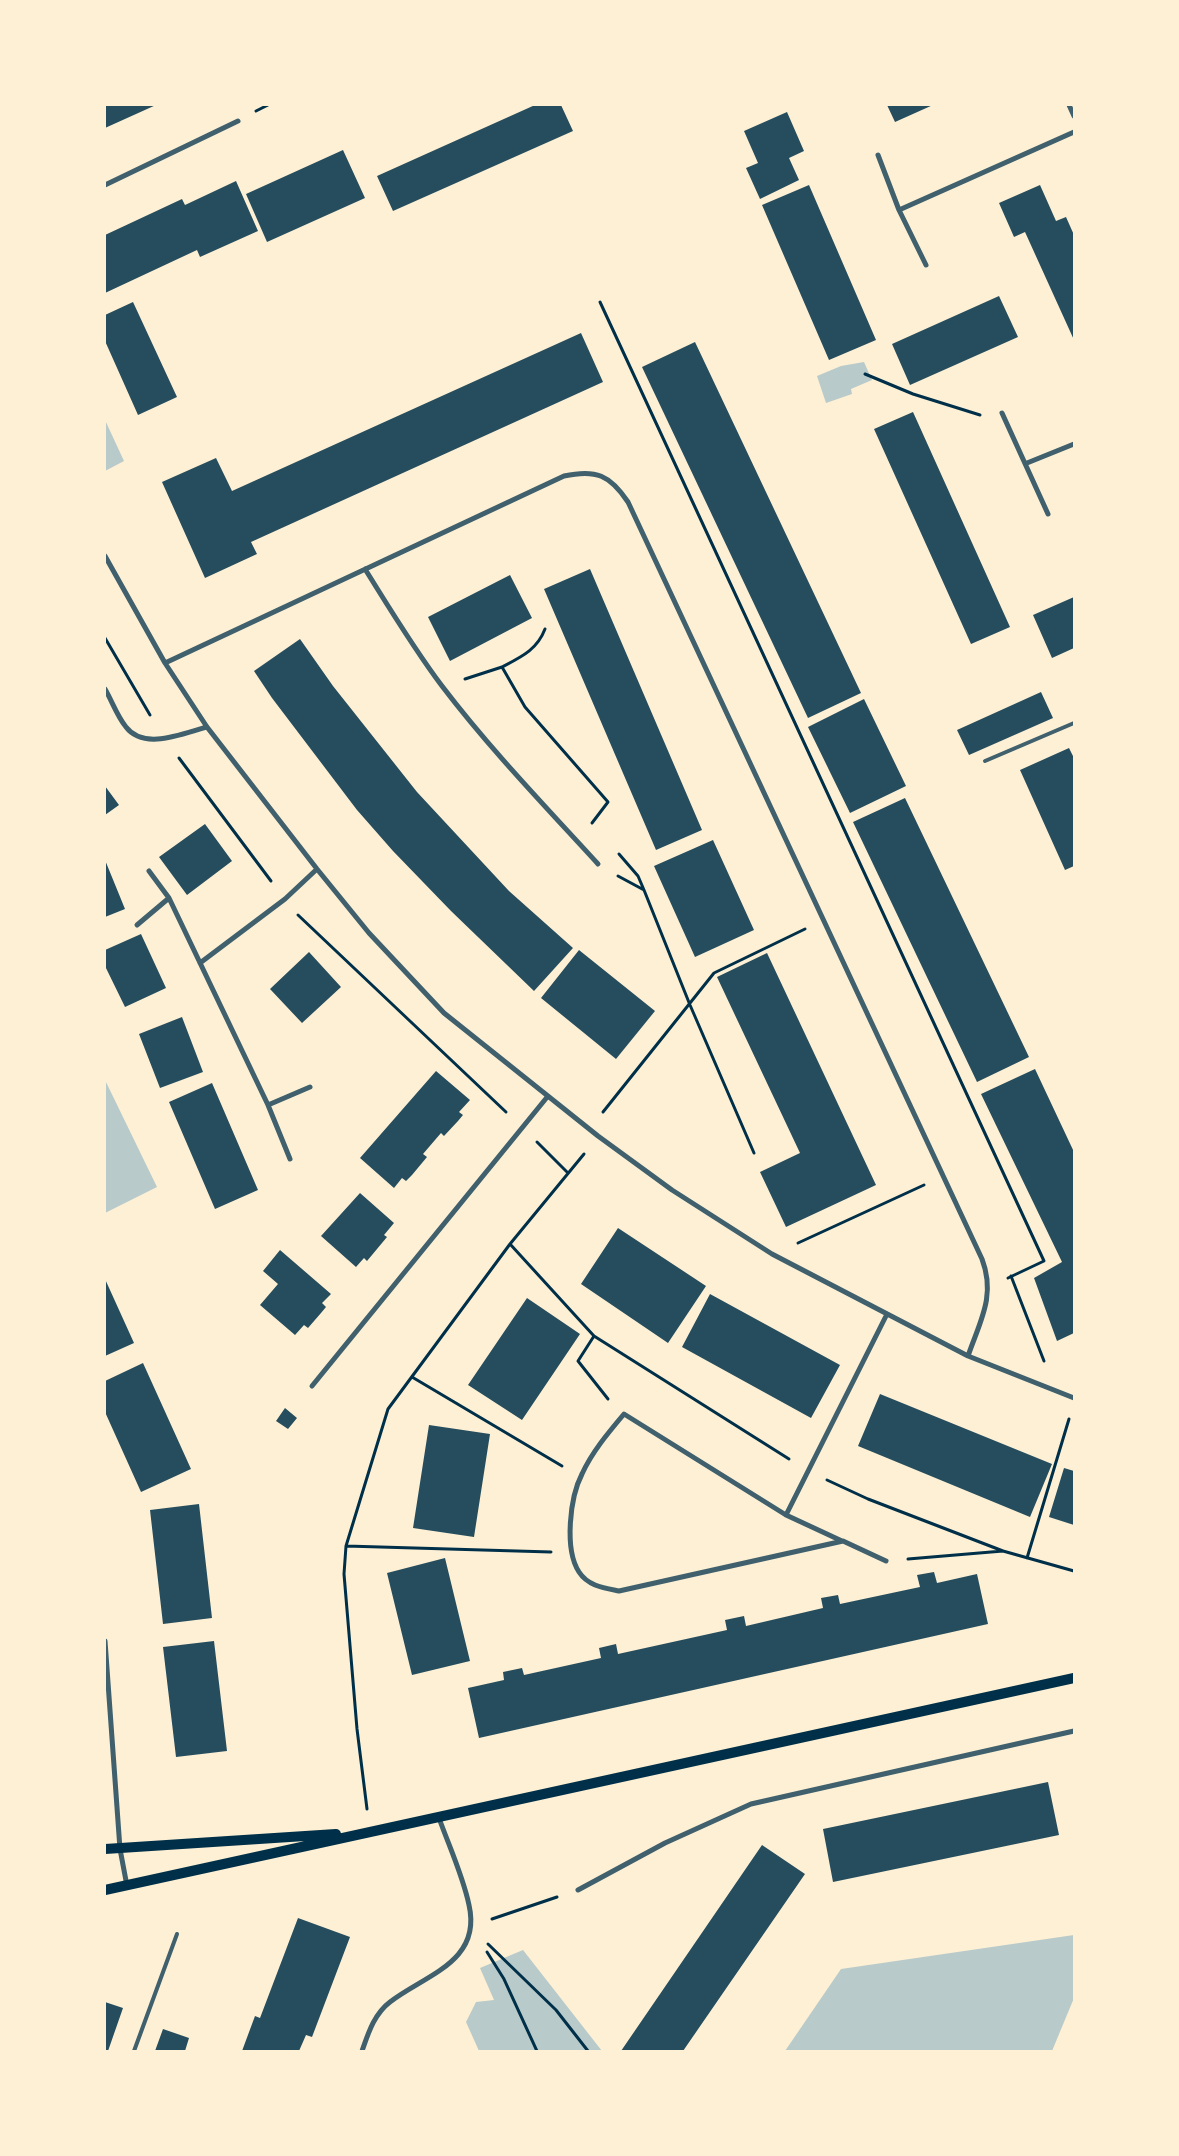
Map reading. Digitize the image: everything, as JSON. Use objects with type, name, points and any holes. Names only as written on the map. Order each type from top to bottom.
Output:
[{"type":"main road","points":[[105,1890],[1074,1678]]},
{"type":"main road","points":[[105,1849],[370,1831]]},
{"type":"street","points":[[1069,105],[1074,116]]},
{"type":"street","points":[[105,185],[238,121]]},
{"type":"street","points":[[899,210],[1074,132]]},
{"type":"street","points":[[878,155],[899,210],[926,265]]},
{"type":"street","points":[[1002,413],[1027,463],[1048,514]]},
{"type":"street","points":[[1027,463],[1074,444]]},
{"type":"street","points":[[165,663],[564,476],[588,472],[600,474],[611,482],[628,502],[982,1259],[989,1286],[987,1302],[968,1356]]},
{"type":"street","points":[[105,556],[165,663],[207,727],[316,869],[369,933],[444,1014],[598,1136],[672,1190],[772,1254],[886,1316],[968,1356],[1074,1398]]},
{"type":"street","points":[[366,569],[402,629],[442,686],[532,792],[598,864]]},
{"type":"street","points":[[105,689],[126,728],[135,735],[148,739],[164,738],[207,727]]},
{"type":"street","points":[[200,963],[284,899],[316,869]]},
{"type":"street","points":[[149,871],[169,898],[268,1105],[290,1158]]},
{"type":"street","points":[[136,925],[169,898]]},
{"type":"street","points":[[268,1105],[310,1088]]},
{"type":"street","points":[[312,1386],[548,1096]]},
{"type":"street","points":[[786,1515],[886,1316]]},
{"type":"street","points":[[843,1541],[619,1591],[595,1586],[579,1572],[571,1552],[570,1530],[580,1477],[592,1454],[624,1414],[786,1515],[843,1541],[886,1561]]},
{"type":"street","points":[[105,1641],[120,1849],[127,1886]]},
{"type":"street","points":[[578,1890],[664,1843],[751,1804],[1074,1731]]},
{"type":"street","points":[[362,2051],[379,2012],[389,2002],[450,1964],[463,1951],[470,1927],[470,1906],[439,1818]]},
{"type":"lane","points":[[985,761],[1074,723]]},
{"type":"lane","points":[[134,2051],[177,1934]]},
{"type":"path","points":[[600,302],[1044,1261],[989,1286]]},
{"type":"path","points":[[866,374],[913,394],[978,415],[1002,413]]},
{"type":"path","points":[[442,686],[502,667],[530,652],[540,641],[545,629]]},
{"type":"path","points":[[105,638],[164,738],[284,899],[302,919],[522,1127],[568,1173]]},
{"type":"path","points":[[502,667],[525,707],[608,802],[591,822],[597,829]]},
{"type":"path","points":[[614,849],[638,876],[690,1005],[754,1153]]},
{"type":"path","points":[[598,864],[644,890]]},
{"type":"path","points":[[589,1128],[714,973],[823,920]]},
{"type":"path","points":[[370,1831],[357,1729],[344,1574],[346,1546],[388,1409],[510,1244],[598,1136]]},
{"type":"path","points":[[772,1254],[942,1176]]},
{"type":"path","points":[[510,1244],[594,1336],[578,1361],[604,1395],[624,1414]]},
{"type":"path","points":[[1011,1276],[1056,1392]]},
{"type":"path","points":[[412,1377],[580,1477]]},
{"type":"path","points":[[1027,1558],[1071,1413]]},
{"type":"path","points":[[346,1546],[571,1552]]},
{"type":"path","points":[[886,1561],[1003,1551],[1074,1571]]},
{"type":"path","points":[[470,1927],[578,1890]]},
{"type":"path","points":[[470,1927],[504,1979],[537,2051]]},
{"type":"path","points":[[470,1927],[556,2010],[588,2051]]},
{"type":"shaded area","points":[[864,362],[872,380],[851,389],[852,394],[826,403],[817,376],[841,366]]},
{"type":"shaded area","points":[[105,420],[124,461],[105,471]]},
{"type":"shaded area","points":[[105,1080],[157,1187],[105,1213]]},
{"type":"shaded area","points":[[1074,1935],[1074,1998],[1052,2051],[785,2051],[841,1969]]},
{"type":"shaded area","points":[[523,1950],[602,2051],[479,2051],[466,2022],[476,2002],[494,2000],[480,1968]]},
{"type":"building","points":[[105,105],[156,105],[105,128]]},
{"type":"building","points":[[535,105],[561,105],[573,131],[393,211],[377,176]]},
{"type":"building","points":[[887,105],[933,105],[895,122]]},
{"type":"building","points":[[787,112],[804,151],[789,158],[799,180],[760,199],[746,168],[758,163],[744,131]]},
{"type":"building","points":[[343,150],[365,198],[267,242],[246,194]]},
{"type":"building","points":[[236,181],[258,231],[200,257],[197,250],[105,293],[105,235],[182,199],[185,205]]},
{"type":"building","points":[[809,185],[876,340],[829,360],[762,205]]},
{"type":"building","points":[[1040,185],[1056,221],[1066,217],[1074,235],[1074,340],[1025,232],[1014,237],[999,203]]},
{"type":"building","points":[[999,296],[1018,337],[910,385],[892,344]]},
{"type":"building","points":[[133,302],[177,397],[138,415],[105,341],[105,315]]},
{"type":"building","points":[[581,333],[603,382],[251,542],[257,554],[205,578],[162,482],[216,458],[232,491]]},
{"type":"building","points":[[695,342],[861,693],[808,718],[642,367]]},
{"type":"building","points":[[913,412],[1010,627],[971,644],[874,429]]},
{"type":"building","points":[[590,569],[702,830],[656,850],[544,589]]},
{"type":"building","points":[[510,575],[532,618],[450,661],[428,617]]},
{"type":"building","points":[[1074,597],[1074,648],[1052,658],[1033,615]]},
{"type":"building","points":[[300,639],[333,686],[417,792],[509,891],[573,948],[534,991],[451,911],[393,851],[357,810],[272,698],[254,671]]},
{"type":"building","points":[[1041,692],[1053,718],[969,755],[957,730]]},
{"type":"building","points":[[864,699],[906,786],[850,813],[808,727]]},
{"type":"building","points":[[1069,748],[1074,758],[1074,866],[1065,870],[1020,770]]},
{"type":"building","points":[[105,786],[119,805],[105,815]]},
{"type":"building","points":[[905,798],[1029,1057],[977,1082],[853,822]]},
{"type":"building","points":[[205,824],[232,861],[187,895],[159,857]]},
{"type":"building","points":[[713,840],[754,930],[695,957],[654,866]]},
{"type":"building","points":[[105,860],[125,909],[105,917]]},
{"type":"building","points":[[141,934],[166,988],[125,1007],[105,966],[105,950]]},
{"type":"building","points":[[579,950],[655,1011],[616,1059],[541,998]]},
{"type":"building","points":[[309,952],[341,987],[302,1023],[270,989]]},
{"type":"building","points":[[767,953],[876,1185],[786,1227],[760,1172],[800,1153],[717,977]]},
{"type":"building","points":[[182,1017],[203,1072],[160,1088],[139,1034]]},
{"type":"building","points":[[1035,1069],[1074,1152],[1074,1333],[1057,1341],[1034,1278],[1062,1262],[981,1094]]},
{"type":"building","points":[[436,1071],[470,1100],[459,1112],[463,1115],[458,1121],[444,1136],[441,1133],[423,1154],[427,1157],[412,1175],[406,1181],[402,1178],[394,1188],[360,1158]]},
{"type":"building","points":[[212,1083],[258,1190],[215,1209],[169,1102]]},
{"type":"building","points":[[360,1193],[394,1223],[384,1235],[387,1237],[367,1261],[364,1258],[356,1267],[321,1236]]},
{"type":"building","points":[[618,1228],[706,1286],[668,1343],[581,1284]]},
{"type":"building","points":[[280,1250],[331,1294],[322,1303],[326,1307],[308,1328],[304,1325],[295,1335],[260,1305],[278,1284],[263,1271]]},
{"type":"building","points":[[105,1279],[134,1343],[105,1356]]},
{"type":"building","points":[[710,1294],[840,1365],[811,1418],[682,1347]]},
{"type":"building","points":[[527,1298],[580,1334],[522,1420],[468,1385]]},
{"type":"building","points":[[143,1363],[191,1469],[141,1492],[105,1412],[105,1381]]},
{"type":"building","points":[[880,1394],[1052,1464],[1030,1517],[858,1446]]},
{"type":"building","points":[[285,1408],[297,1418],[288,1429],[276,1421]]},
{"type":"building","points":[[429,1425],[490,1434],[474,1537],[413,1528]]},
{"type":"building","points":[[1064,1468],[1074,1471],[1074,1525],[1049,1517]]},
{"type":"building","points":[[199,1504],[212,1618],[163,1624],[150,1510]]},
{"type":"building","points":[[445,1558],[470,1661],[412,1675],[387,1573]]},
{"type":"building","points":[[934,1572],[937,1583],[977,1574],[988,1624],[479,1738],[468,1688],[504,1680],[503,1672],[522,1668],[524,1675],[601,1658],[599,1648],[616,1644],[618,1654],[727,1630],[725,1620],[744,1616],[746,1626],[823,1608],[821,1598],[838,1595],[840,1604],[920,1587],[917,1575]]},
{"type":"building","points":[[214,1641],[227,1751],[176,1757],[163,1647]]},
{"type":"building","points":[[1048,1782],[1059,1835],[833,1882],[823,1829]]},
{"type":"building","points":[[762,1845],[805,1874],[683,2051],[621,2051]]},
{"type":"building","points":[[298,1918],[350,1937],[312,2037],[306,2035],[299,2051],[242,2051],[255,2016],[260,2018]]},
{"type":"building","points":[[105,2002],[123,2008],[108,2051],[105,2051]]},
{"type":"building","points":[[163,2029],[189,2038],[185,2051],[155,2051]]}]
